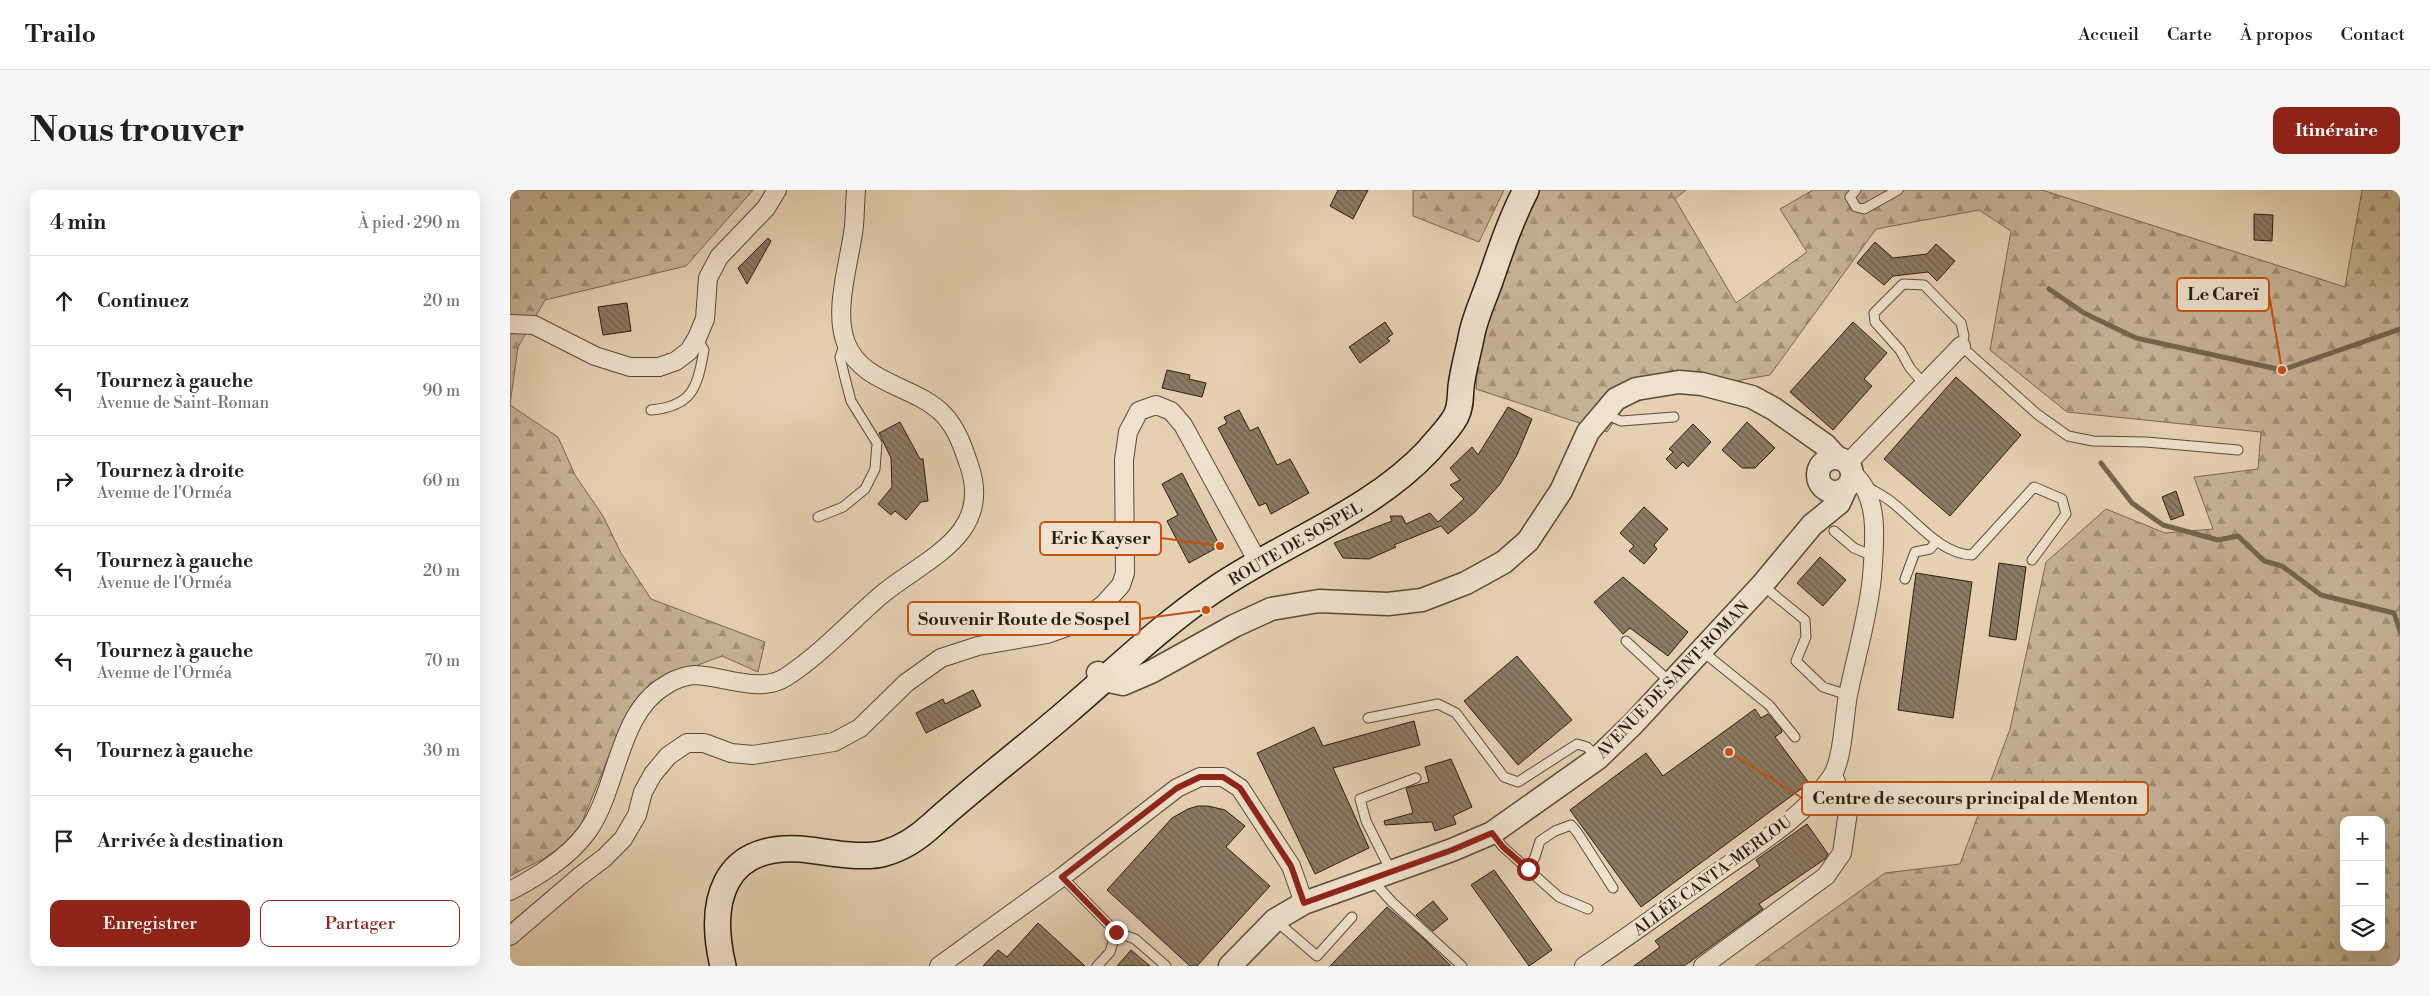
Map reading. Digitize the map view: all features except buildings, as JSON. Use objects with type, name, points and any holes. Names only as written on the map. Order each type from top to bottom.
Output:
[{"type":"main road","name":"ROUTE DE SOSPEL","points":[[723,966],[716,931],[720,898],[732,872],[742,864],[753,857],[781,849],[848,854],[884,854],[917,838],[1101,676],[1188,609],[1256,558],[1368,500],[1415,464],[1444,433],[1456,416],[1462,400],[1461,388],[1474,328],[1511,219],[1526,190]]},
{"type":"street","points":[[510,324],[534,325],[595,356],[630,367],[659,367],[676,361],[689,351],[705,319],[708,278],[719,257],[766,208],[777,190]]},
{"type":"street","points":[[510,891],[563,858],[587,832],[604,801],[617,760],[634,720],[653,696],[666,685],[693,674],[758,684],[783,679],[805,664],[882,594],[958,536],[974,507],[975,481],[960,440],[944,415],[924,400],[874,375],[854,358],[846,343],[840,314],[854,224],[856,190]]},
{"type":"street","points":[[1841,475],[1961,346]]},
{"type":"street","points":[[1101,676],[1122,684],[1151,672],[1234,626],[1271,609],[1319,601],[1388,604],[1422,600],[1466,583],[1504,562],[1528,541],[1561,491],[1588,432],[1616,399],[1636,389],[1679,382],[1702,384],[1752,397],[1774,410],[1797,428],[1872,509]]},
{"type":"street","points":[[510,936],[579,876],[604,858],[623,839],[637,815],[643,792],[653,774],[668,756],[687,743],[704,744],[731,753],[753,755],[834,742],[860,728],[906,683],[942,658],[978,646],[1047,634],[1078,623],[1104,604],[1121,585],[1125,572],[1124,460],[1128,432],[1139,411],[1156,405],[1171,411],[1183,425],[1256,558]]},
{"type":"street","name":"AVENUE DE SAINT-ROMAN","points":[[1230,966],[1275,920],[1304,903],[1452,850],[1492,833],[1598,758],[1633,724],[1762,585],[1812,525],[1841,475]]},
{"type":"street","name":"ALLÉE CANTA-MERLOU","points":[[1584,966],[1786,823],[1833,775],[1842,742],[1848,695],[1870,593],[1873,556],[1872,509]]},
{"type":"street","points":[[1703,966],[1826,876],[1842,853],[1848,812],[1833,775]]},
{"type":"street","points":[[939,966],[1062,877],[1177,788],[1200,777],[1223,777],[1240,788],[1291,866],[1304,903]]},
{"type":"lane","points":[[1856,190],[1850,198],[1856,207],[1864,209],[1898,190]]},
{"type":"lane","points":[[1924,384],[1910,368],[1900,350],[1874,322],[1874,313],[1902,284],[1924,285],[1961,323],[1964,336],[1961,346],[2037,414],[2068,436],[2093,441],[2146,442],[2238,450]]},
{"type":"lane","points":[[651,410],[668,408],[682,403],[692,390],[699,376],[704,350],[697,338]]},
{"type":"lane","points":[[818,517],[843,507],[865,489],[875,469],[877,442],[851,401],[840,357],[846,343]]},
{"type":"lane","points":[[1603,413],[1621,421],[1674,417]]},
{"type":"lane","points":[[1841,475],[1890,501],[1937,541],[1959,554],[1972,555],[2034,487],[2062,499],[2066,514],[2032,560]]},
{"type":"lane","points":[[1872,509],[1890,501]]},
{"type":"lane","points":[[1834,531],[1854,548],[1873,556]]},
{"type":"lane","points":[[1905,579],[1915,552],[1930,549],[1937,541]]},
{"type":"lane","points":[[1762,585],[1805,620],[1806,638],[1796,661],[1823,687],[1848,695]]},
{"type":"lane","points":[[1626,641],[1671,683]]},
{"type":"lane","points":[[1701,650],[1769,705],[1795,737]]},
{"type":"lane","points":[[1368,718],[1438,704],[1456,712],[1504,777],[1518,782],[1577,744],[1587,747],[1598,758]]},
{"type":"lane","points":[[1416,778],[1360,799],[1381,875],[1392,902],[1462,966]]},
{"type":"lane","points":[[1528,869],[1535,857],[1540,842],[1555,831],[1570,825],[1577,832],[1613,888]]},
{"type":"lane","points":[[1492,833],[1503,847],[1560,897],[1588,909]]},
{"type":"lane","points":[[1062,877],[1116,932],[1135,939],[1166,966]]},
{"type":"lane","points":[[1275,920],[1317,956],[1352,917]]},
{"type":"lane","points":[[1097,966],[1110,952],[1116,932]]},
{"type":"green space","points":[[510,190],[753,190],[686,266],[545,300],[518,347],[510,405]]},
{"type":"green space","points":[[1413,190],[1504,190],[1479,242],[1413,216]]},
{"type":"green space","points":[[1536,190],[1686,190],[1675,199],[1736,303],[1807,252],[1780,209],[1813,190],[2042,190],[2345,287],[2362,190],[2400,190],[2400,966],[1755,966],[1885,873],[1960,864],[2010,729],[2046,562],[2106,509],[2165,533],[2213,529],[2194,477],[2258,469],[2261,432],[2067,412],[1990,350],[2011,231],[1979,210],[1876,229],[1770,375],[1656,395],[1625,406],[1607,432],[1476,389],[1478,363],[1483,338],[1507,262]]},
{"type":"green space","points":[[510,405],[558,437],[575,475],[603,516],[621,553],[651,599],[765,642],[758,672],[722,656],[650,683],[610,753],[576,837],[543,859],[510,876]]},
{"type":"waterway","points":[[2049,289],[2084,313],[2136,338],[2282,370],[2400,329]]},
{"type":"waterway","points":[[2101,463],[2132,503],[2163,525],[2218,540],[2238,536],[2264,561],[2282,566],[2321,595],[2394,613],[2400,631]]},
{"type":"place","name":"Le Careï","points":[[2282,370]]},
{"type":"place","name":"Eric Kayser","points":[[1220,546]]},
{"type":"place","name":"Souvenir Route de Sospel","points":[[1206,610]]},
{"type":"place","name":"Centre de secours principal de Menton","points":[[1729,752]]},
{"type":"route","points":[[1116,932],[1062,877],[1177,788],[1200,777],[1223,777],[1240,788],[1291,866],[1304,903],[1319,896],[1452,850],[1492,833],[1503,847],[1528,869]]}]
